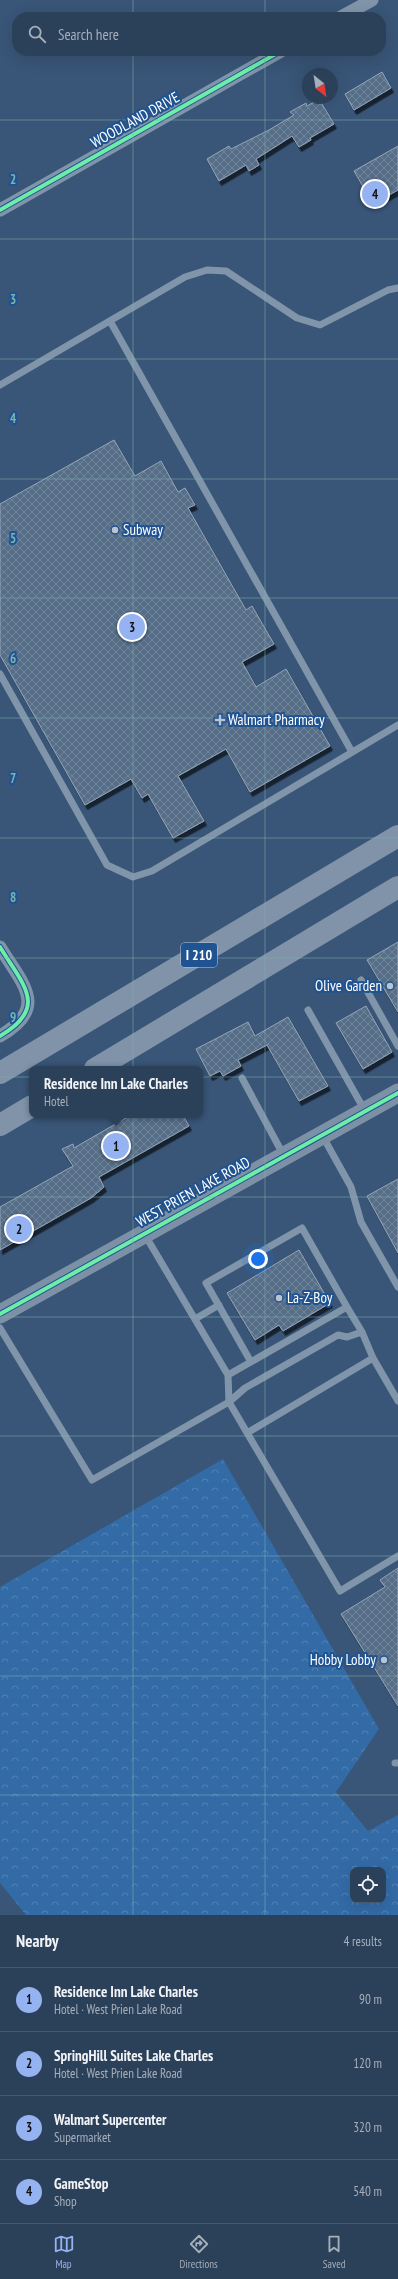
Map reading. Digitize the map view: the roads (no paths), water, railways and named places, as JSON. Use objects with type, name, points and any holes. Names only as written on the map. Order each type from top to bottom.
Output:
[{"type":"highway","points":[[332,876],[375,836],[398,821]]},
{"type":"highway","name":"I 210","points":[[0,1073],[398,836]]},
{"type":"highway","points":[[99,1066],[398,887]]},
{"type":"highway","points":[[193,1011],[398,904]]},
{"type":"highway","points":[[0,1125],[29,1108]]},
{"type":"street","points":[[350,12],[372,0]]},
{"type":"street","name":"WOODLAND DRIVE","points":[[0,210],[272,56]]},
{"type":"street","points":[[0,947],[27,992],[28,1007],[23,1018],[15,1027],[0,1036]]},
{"type":"street","name":"WEST PRIEN LAKE ROAD","points":[[0,1314],[398,1093]]},
{"type":"lane","points":[[0,385],[185,277],[207,270],[226,271],[297,318],[320,325],[388,290],[398,288]]},
{"type":"lane","points":[[110,321],[352,752]]},
{"type":"lane","points":[[0,674],[107,865],[133,877],[152,871],[398,725]]},
{"type":"lane","points":[[361,980],[398,1046]]},
{"type":"lane","points":[[308,1010],[365,1111]]},
{"type":"lane","points":[[242,1078],[284,1156]]},
{"type":"lane","points":[[322,1135],[351,1187],[361,1222],[398,1287]]},
{"type":"lane","points":[[251,1362],[206,1283],[302,1228],[362,1332],[373,1358],[398,1401]]},
{"type":"lane","points":[[144,1233],[228,1375],[229,1402],[340,1590],[398,1556]]},
{"type":"lane","points":[[195,1319],[219,1305]]},
{"type":"lane","points":[[228,1375],[347,1307]]},
{"type":"lane","points":[[0,1328],[92,1480],[229,1402],[245,1388],[338,1335],[347,1337],[362,1332]]},
{"type":"lane","points":[[247,1433],[373,1358]]},
{"type":"place","name":"GameStop","points":[[375,194]]},
{"type":"place","name":"Subway","points":[[115,530]]},
{"type":"place","name":"Walmart Supercenter","points":[[132,627]]},
{"type":"place","name":"Walmart Pharmacy","points":[[220,720]]},
{"type":"place","name":"Olive Garden","points":[[390,986]]},
{"type":"place","name":"Residence Inn Lake Charles","points":[[116,1146]]},
{"type":"place","name":"SpringHill Suites Lake Charles","points":[[19,1229]]},
{"type":"place","name":"La-Z-Boy","points":[[279,1298]]},
{"type":"place","name":"Hobby Lobby","points":[[384,1660]]}]
